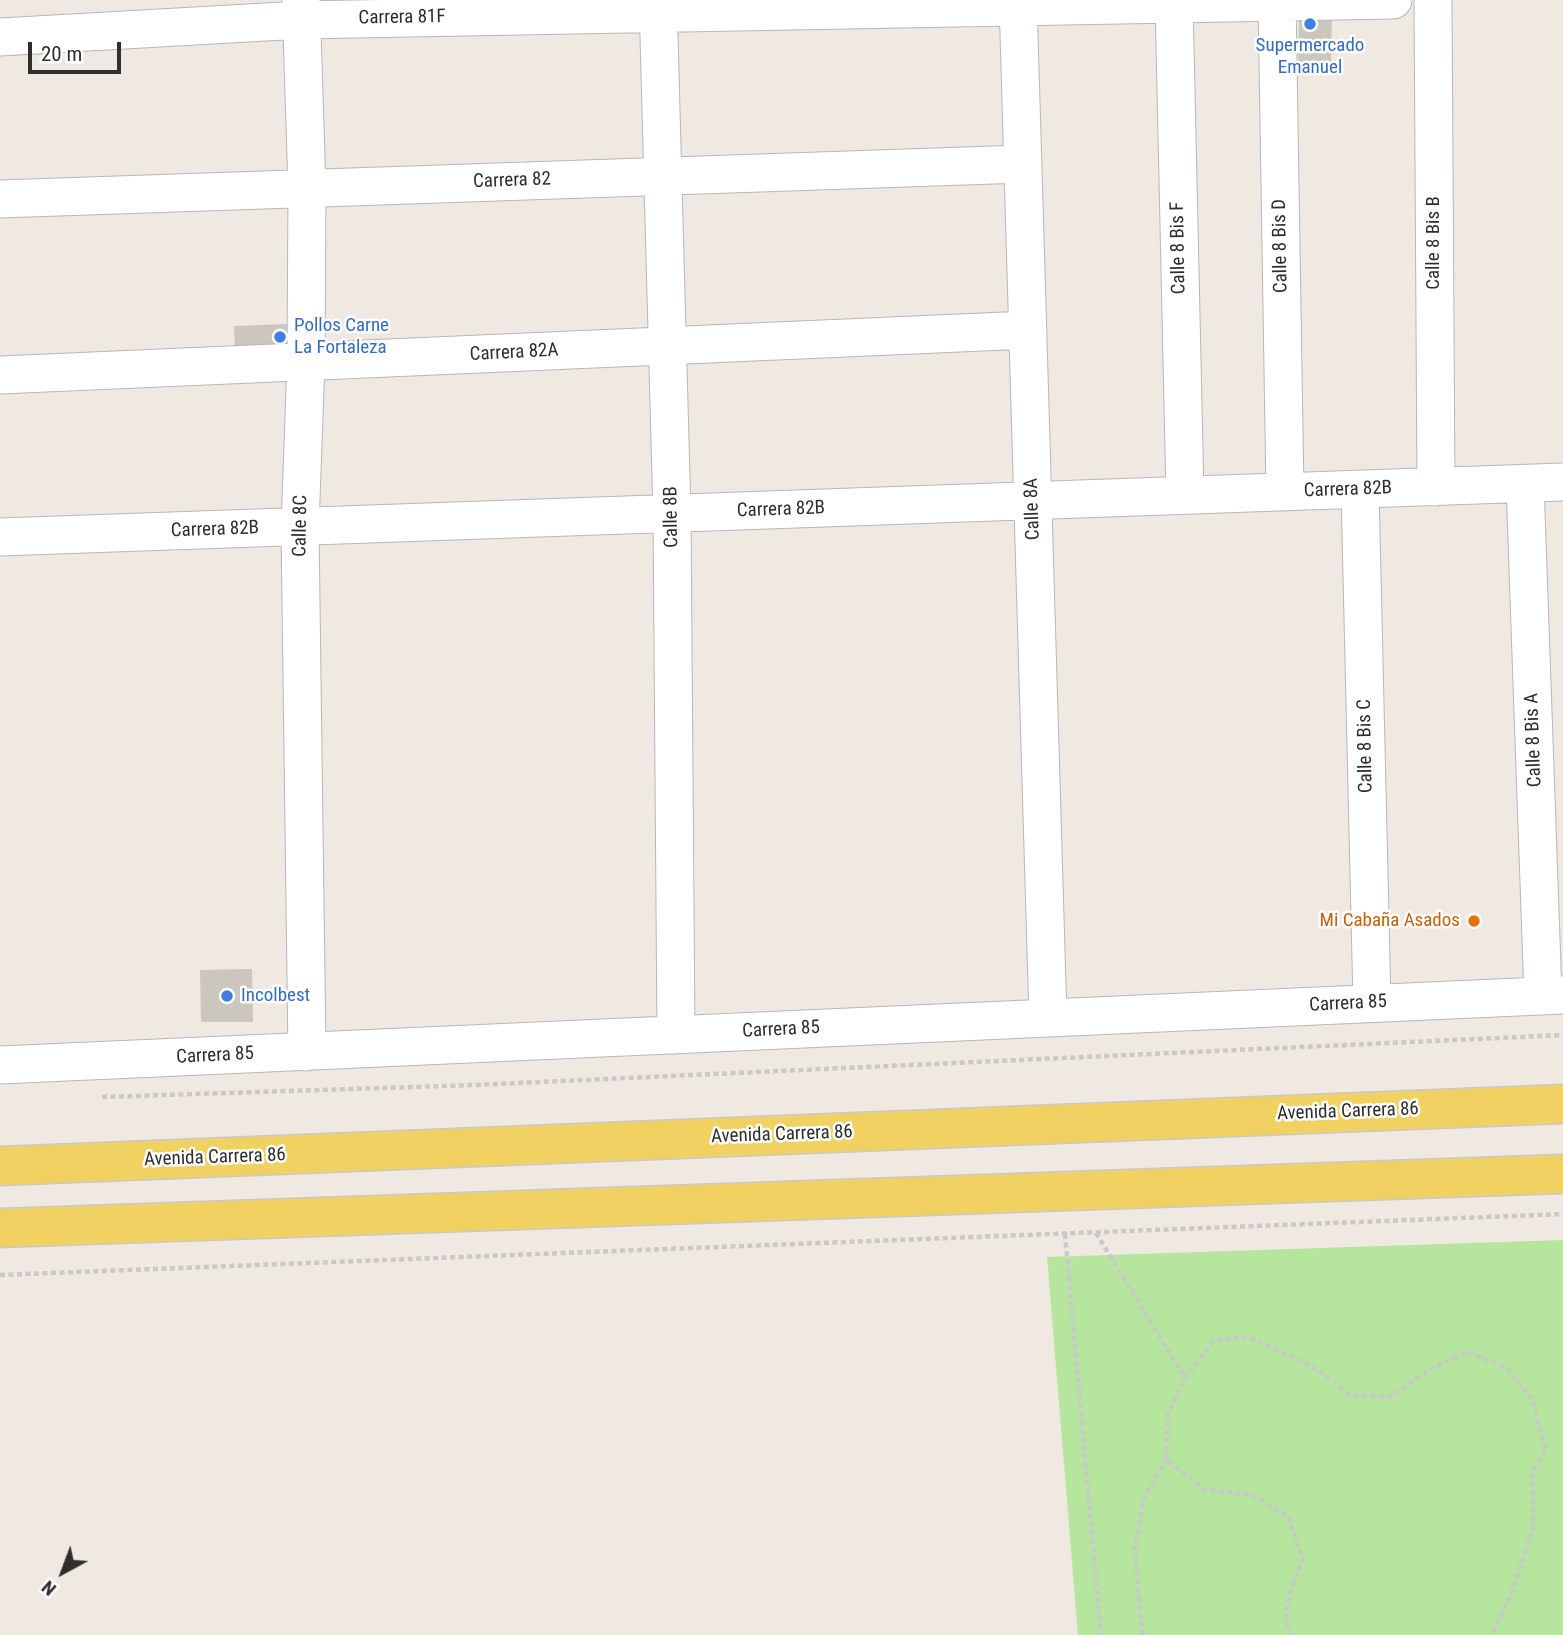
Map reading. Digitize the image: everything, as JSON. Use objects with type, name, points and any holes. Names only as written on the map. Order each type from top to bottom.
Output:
[{"type":"main road","name":"Avenida Carrera 86","points":[[0,1166],[1563,1104]]},
{"type":"main road","points":[[0,1228],[1563,1174]]},
{"type":"street","name":"Carrera 81F","points":[[0,37],[301,10],[1393,0]]},
{"type":"street","name":"Calle 8 Bis B","points":[[1433,0],[1436,487]]},
{"type":"street","name":"Calle 8 Bis D","points":[[1277,1],[1285,492]]},
{"type":"street","name":"Calle 8 Bis F","points":[[1174,2],[1185,495]]},
{"type":"street","name":"Calle 8A","points":[[1019,3],[1048,1018]]},
{"type":"street","name":"Calle 8B","points":[[658,7],[672,514],[676,1035]]},
{"type":"street","name":"Calle 8C","points":[[301,10],[307,188],[306,362],[299,527],[307,1052]]},
{"type":"street","name":"Carrera 82","points":[[0,199],[1023,164]]},
{"type":"street","name":"Carrera 82A","points":[[0,375],[1028,330]]},
{"type":"street","name":"Carrera 82B","points":[[0,537],[1563,482]]},
{"type":"street","name":"Calle 8 Bis A","points":[[1525,484],[1553,995]]},
{"type":"street","name":"Calle 8 Bis C","points":[[1360,489],[1372,1003]]},
{"type":"street","name":"Carrera 85","points":[[0,1066],[1553,995]]},
{"type":"path","points":[[98,1097],[489,1084],[1563,1035]]},
{"type":"path","points":[[0,1275],[1563,1214]]},
{"type":"path","points":[[1096,1233],[1185,1378]]},
{"type":"path","points":[[1065,1234],[1101,1635]]},
{"type":"path","points":[[1142,1635],[1135,1548],[1144,1498],[1166,1460],[1168,1414],[1185,1378],[1215,1340],[1249,1337],[1315,1368],[1349,1395],[1390,1397],[1432,1368],[1467,1352],[1507,1368],[1532,1399],[1546,1450],[1532,1471],[1533,1529],[1511,1594],[1492,1635]]},
{"type":"path","points":[[1166,1460],[1204,1489],[1253,1495],[1288,1516],[1303,1560],[1289,1591],[1288,1629],[1292,1635]]},
{"type":"green space","points":[[1563,1240],[1563,1635],[1078,1635],[1047,1257]]},
{"type":"building","points":[[1299,12],[1332,13],[1331,63],[1298,62]]},
{"type":"building","points":[[288,324],[288,352],[235,354],[234,326]]},
{"type":"building","name":"Incolbest","points":[[252,969],[253,1022],[201,1022],[200,970]]},
{"type":"place","name":"Supermercado Emanuel","points":[[1310,24]]},
{"type":"place","name":"Pollos Carne La Fortaleza","points":[[280,337]]},
{"type":"place","name":"Mi Cabaña Asados","points":[[1474,921]]},
{"type":"place","name":"Incolbest","points":[[227,996]]}]
